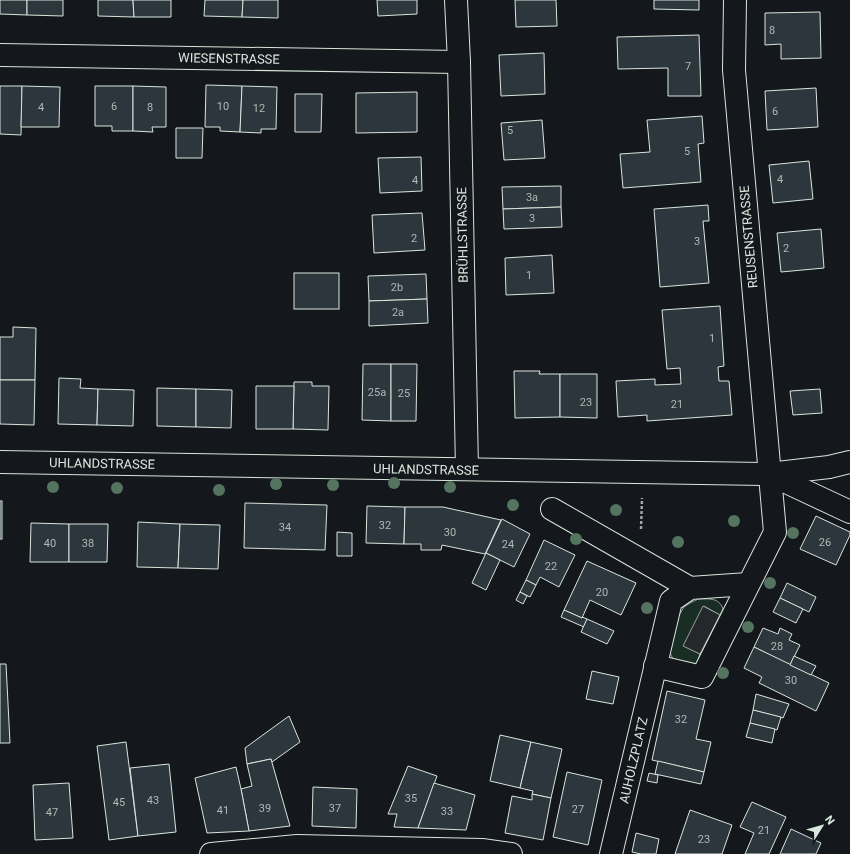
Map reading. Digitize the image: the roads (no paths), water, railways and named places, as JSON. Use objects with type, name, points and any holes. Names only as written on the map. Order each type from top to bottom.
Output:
[{"type":"street","name":"BRÜHLSTRASSE","points":[[456,0],[459,62],[467,469]]},
{"type":"street","name":"REUSENSTRASSE","points":[[735,0],[734,70],[769,474]]},
{"type":"street","name":"WIESENSTRASSE","points":[[0,55],[459,62]]},
{"type":"street","name":"UHLANDSTRASSE","points":[[0,462],[769,474],[829,467],[850,462]]},
{"type":"street","points":[[769,474],[850,512]]},
{"type":"street","points":[[655,666],[702,677],[775,532],[769,474]]},
{"type":"street","points":[[552,509],[690,588],[748,584]]},
{"type":"street","name":"AUHOLZPLATZ","points":[[611,854],[671,601],[690,588]]},
{"type":"street","points":[[210,854],[297,846],[482,850],[511,854]]}]
